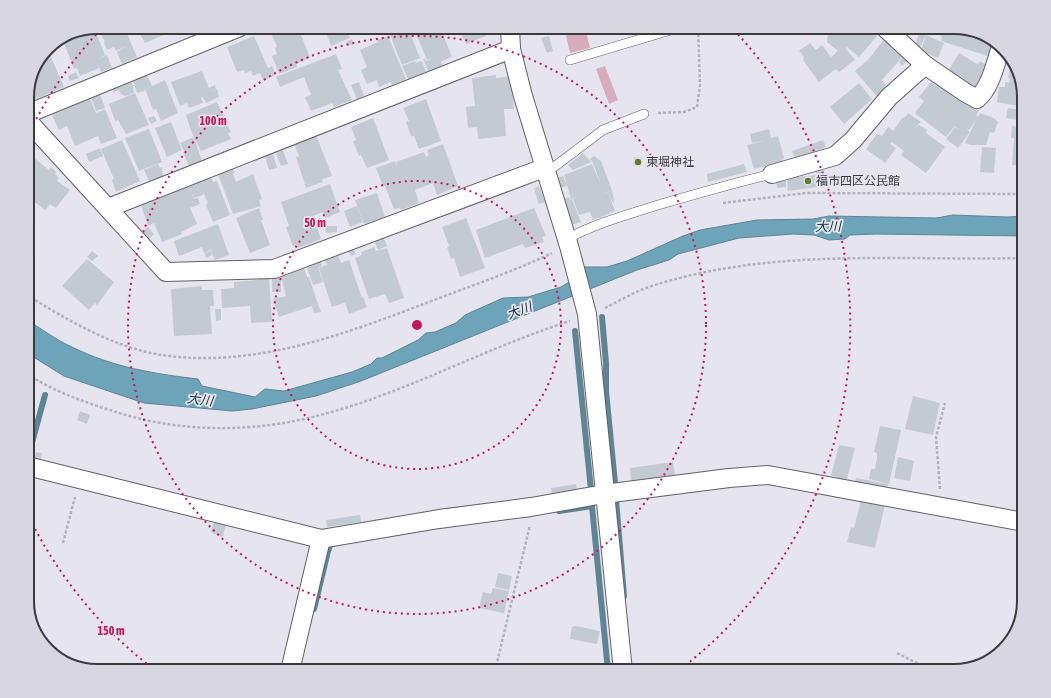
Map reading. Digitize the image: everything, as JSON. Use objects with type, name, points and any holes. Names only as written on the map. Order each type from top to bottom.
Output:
[{"type":"street","points":[[34,111],[223,34]]},
{"type":"street","points":[[510,34],[511,49],[545,170],[569,245],[587,315],[622,664]]},
{"type":"street","points":[[892,34],[925,65],[977,99],[982,95],[992,74],[999,52]]},
{"type":"street","points":[[108,208],[511,49]]},
{"type":"street","points":[[772,174],[835,156],[854,140],[889,97],[925,65]]},
{"type":"street","points":[[34,128],[166,272],[274,269],[545,170]]},
{"type":"street","points":[[34,468],[321,540],[439,519],[533,507],[604,494],[729,478],[768,475],[1017,521]]},
{"type":"street","points":[[292,664],[321,540]]},
{"type":"lane","points":[[570,60],[657,34]]},
{"type":"lane","points":[[545,170],[603,130],[644,114]]},
{"type":"lane","points":[[569,245],[590,227],[724,186],[772,174]]},
{"type":"path","points":[[644,114],[684,112],[697,107],[700,85],[698,34]]},
{"type":"path","points":[[719,204],[806,193],[1017,194]]},
{"type":"path","points":[[34,300],[64,318],[124,345],[161,355],[211,358],[249,355],[310,343],[374,323],[535,262],[569,245]]},
{"type":"path","points":[[34,377],[78,399],[132,418],[188,427],[234,428],[269,426],[327,414],[366,400],[504,345],[587,315],[647,287],[680,277],[753,263],[807,260],[1017,258]]},
{"type":"path","points":[[942,508],[936,437],[945,403]]},
{"type":"path","points":[[63,543],[79,479]]},
{"type":"path","points":[[497,664],[533,507]]},
{"type":"path","points":[[897,653],[918,664]]},
{"type":"shaded area","points":[[566,34],[587,34],[590,48],[570,53]]},
{"type":"shaded area","points":[[605,66],[618,100],[609,104],[596,69]]},
{"type":"water","name":"大川","points":[[953,215],[1017,216],[1017,236],[876,234],[850,235],[845,239],[829,240],[814,235],[793,234],[739,238],[678,254],[669,260],[637,270],[361,381],[316,396],[252,409],[232,411],[144,403],[64,376],[34,357],[34,324],[66,344],[87,354],[118,365],[166,375],[198,379],[202,386],[255,397],[265,389],[284,391],[352,372],[371,364],[377,358],[382,358],[418,340],[426,333],[435,332],[456,323],[465,315],[503,298],[528,297],[561,287],[571,281],[584,267],[607,267],[627,261],[700,230],[757,220],[813,219],[829,216],[936,218]]},
{"type":"building","points":[[96,34],[105,55],[98,59],[107,55],[112,68],[101,72],[96,59],[99,68],[80,76],[77,68],[74,69],[64,44],[85,35]]},
{"type":"building","points":[[101,34],[127,34],[137,57],[122,64],[117,52],[127,46],[116,51],[114,47],[107,50],[104,43],[105,42]]},
{"type":"building","points":[[140,34],[166,34],[145,43]]},
{"type":"building","points":[[272,34],[301,34],[310,58],[296,64],[297,67],[279,74],[272,56],[277,54],[275,48],[277,47]]},
{"type":"building","points":[[327,34],[349,34],[350,38],[331,46]]},
{"type":"building","points":[[410,34],[420,58],[402,65],[390,35]]},
{"type":"building","points":[[416,34],[443,34],[452,57],[438,63],[441,62],[443,65],[428,71],[423,59],[425,58],[426,61],[435,57],[427,60]]},
{"type":"building","points":[[461,34],[485,34],[486,36],[466,44]]},
{"type":"building","points":[[828,34],[875,34],[877,36],[859,57],[847,47],[846,49],[855,60],[839,72],[836,69],[819,82],[803,60],[804,57],[799,51],[810,43],[816,50],[822,45],[831,57],[838,51],[827,42]]},
{"type":"building","points":[[919,34],[926,34],[920,47],[915,46]]},
{"type":"building","points":[[941,34],[954,34],[970,36],[982,40],[991,46],[988,56],[941,41],[942,37],[940,36]]},
{"type":"building","points":[[926,35],[944,43],[938,58],[921,51]]},
{"type":"building","points":[[254,36],[268,68],[272,66],[276,75],[263,80],[260,73],[253,76],[251,71],[245,73],[244,70],[237,72],[227,47]]},
{"type":"building","points":[[388,36],[406,79],[392,85],[391,82],[379,87],[377,80],[367,84],[361,70],[367,67],[360,50],[378,42],[376,40]]},
{"type":"building","points":[[549,36],[553,51],[547,53],[541,38]]},
{"type":"building","points":[[885,38],[904,55],[882,80],[890,90],[879,99],[855,71],[868,60]]},
{"type":"building","points":[[352,39],[354,44],[348,46],[346,42]]},
{"type":"building","points":[[959,53],[977,64],[976,66],[980,61],[988,66],[974,90],[947,73]]},
{"type":"building","points":[[336,54],[342,69],[338,70],[352,100],[334,107],[332,103],[311,111],[305,97],[311,95],[304,77],[280,87],[276,77]]},
{"type":"building","points":[[50,55],[64,87],[34,100],[36,81]]},
{"type":"building","points":[[904,56],[909,60],[902,66],[899,62]]},
{"type":"building","points":[[415,61],[416,63],[422,61],[426,72],[408,79],[402,66]]},
{"type":"building","points":[[1010,68],[1015,81],[1017,106],[997,102],[999,87],[1005,87],[1005,82],[1009,83],[1010,78],[1008,78]]},
{"type":"building","points":[[202,71],[209,88],[215,85],[216,89],[210,92],[217,89],[219,97],[206,103],[203,97],[201,98],[203,103],[189,108],[187,103],[180,106],[171,82]]},
{"type":"building","points":[[76,72],[79,78],[70,81],[68,76]]},
{"type":"building","points":[[147,75],[152,86],[165,80],[178,113],[161,121],[156,109],[153,110],[144,86],[145,91],[137,93],[133,81]]},
{"type":"building","points":[[496,75],[496,78],[511,76],[514,109],[504,109],[506,136],[478,139],[477,127],[468,128],[466,107],[475,106],[472,78]]},
{"type":"building","points":[[941,80],[979,111],[976,115],[978,117],[980,113],[994,118],[998,122],[994,133],[990,132],[986,145],[970,145],[965,143],[976,120],[969,130],[966,128],[970,132],[958,148],[946,139],[955,127],[962,132],[955,126],[946,137],[915,113],[924,101],[919,97],[931,82],[936,86]]},
{"type":"building","points":[[132,82],[134,93],[125,96],[121,94],[119,90],[113,92],[112,89]]},
{"type":"building","points":[[359,82],[364,96],[357,99],[351,85]]},
{"type":"building","points":[[859,83],[872,99],[844,124],[830,107]]},
{"type":"building","points":[[135,93],[149,125],[126,134],[118,120],[115,121],[109,104]]},
{"type":"building","points":[[100,94],[105,108],[96,111],[91,98]]},
{"type":"building","points":[[90,99],[96,113],[105,109],[117,138],[101,144],[98,136],[75,146],[67,126],[59,130],[52,115]]},
{"type":"building","points":[[426,99],[441,141],[419,149],[414,136],[411,136],[406,122],[409,121],[403,108]]},
{"type":"building","points":[[217,102],[231,132],[228,133],[231,139],[201,151],[191,131],[186,115]]},
{"type":"building","points":[[1008,108],[1017,109],[1017,120],[1006,118]]},
{"type":"building","points":[[908,113],[921,122],[916,128],[919,125],[927,130],[926,133],[945,147],[926,173],[901,155],[904,151],[892,142],[890,144],[896,148],[885,163],[866,149],[877,134],[882,136],[888,127],[893,131],[902,118]]},
{"type":"building","points":[[154,116],[157,121],[151,124],[148,118]]},
{"type":"building","points":[[373,118],[389,160],[367,168],[361,155],[359,156],[353,141],[356,140],[351,127]]},
{"type":"building","points":[[171,122],[182,150],[167,157],[155,128]]},
{"type":"building","points":[[1012,126],[1017,127],[1017,165],[1012,165],[1014,138],[1011,138]]},
{"type":"building","points":[[149,129],[162,162],[139,171],[125,138]]},
{"type":"building","points":[[769,129],[771,138],[778,136],[784,158],[782,159],[783,161],[754,169],[747,145],[763,141],[752,143],[750,134]]},
{"type":"building","points":[[316,135],[332,176],[322,179],[323,182],[306,188],[296,157],[299,156],[294,144]]},
{"type":"building","points":[[194,137],[202,161],[189,166],[183,152],[195,147],[184,151],[180,143]]},
{"type":"building","points":[[122,140],[140,181],[116,192],[112,180],[114,179],[101,149]]},
{"type":"building","points":[[823,140],[826,147],[795,159],[792,151]]},
{"type":"building","points":[[443,144],[458,186],[437,195],[433,183],[415,190],[419,203],[401,210],[400,208],[394,209],[376,168],[395,161],[397,168],[396,162],[424,152],[426,157],[429,155],[427,150]]},
{"type":"building","points":[[982,147],[996,148],[994,173],[980,172]]},
{"type":"building","points":[[100,148],[103,156],[89,162],[86,154]]},
{"type":"building","points":[[283,150],[288,164],[281,166],[276,153]]},
{"type":"building","points":[[583,153],[591,162],[573,170],[568,165]]},
{"type":"building","points":[[273,154],[277,168],[269,170],[265,157]]},
{"type":"building","points":[[594,156],[601,161],[612,190],[604,193],[608,192],[615,211],[593,220],[590,212],[579,215],[573,199],[576,197],[571,199],[564,175],[592,164],[601,185],[593,163],[590,159]]},
{"type":"building","points":[[634,157],[642,158],[641,166],[633,165]]},
{"type":"building","points":[[34,158],[49,170],[51,167],[59,178],[57,181],[70,190],[56,208],[50,204],[45,210],[34,201]]},
{"type":"building","points":[[158,164],[160,168],[162,167],[163,176],[149,181],[144,170]]},
{"type":"building","points":[[744,164],[747,172],[708,182],[707,174]]},
{"type":"building","points":[[233,169],[236,182],[253,174],[262,199],[259,200],[261,206],[233,214],[218,174]]},
{"type":"building","points":[[824,170],[825,186],[788,191],[787,178],[817,175],[816,171]]},
{"type":"building","points":[[563,176],[567,186],[560,188],[557,178]]},
{"type":"building","points":[[211,177],[213,182],[217,181],[230,215],[213,222],[206,205],[208,203],[203,192],[203,195],[194,198],[189,186]]},
{"type":"building","points":[[824,177],[829,177],[829,184],[825,184]]},
{"type":"building","points":[[786,181],[786,187],[777,188],[776,182]]},
{"type":"building","points":[[330,184],[340,212],[325,218],[323,212],[313,216],[321,239],[301,247],[297,247],[297,245],[293,246],[286,227],[289,226],[281,202]]},
{"type":"building","points":[[189,186],[194,199],[198,198],[200,204],[190,208],[197,224],[181,232],[182,234],[162,242],[154,223],[148,226],[141,205]]},
{"type":"building","points":[[539,186],[545,202],[539,204],[534,188]]},
{"type":"building","points":[[612,190],[613,195],[614,205],[608,192]]},
{"type":"building","points":[[377,193],[385,217],[364,224],[355,200]]},
{"type":"building","points":[[569,197],[570,200],[572,199],[581,222],[571,225],[563,199]]},
{"type":"building","points":[[357,206],[363,222],[350,227],[344,211]]},
{"type":"building","points":[[259,208],[263,220],[261,220],[270,245],[250,253],[236,218]]},
{"type":"building","points":[[534,208],[546,236],[542,237],[544,242],[525,248],[523,244],[485,258],[476,230]]},
{"type":"building","points":[[466,218],[485,268],[460,277],[454,258],[451,259],[447,247],[449,246],[442,227]]},
{"type":"building","points":[[218,224],[229,255],[215,260],[211,251],[214,249],[204,253],[202,247],[179,256],[174,241]]},
{"type":"building","points":[[325,226],[337,226],[337,232],[326,233]]},
{"type":"building","points":[[148,227],[154,234],[148,240],[141,232]]},
{"type":"building","points":[[383,236],[387,246],[378,250],[374,240]]},
{"type":"building","points":[[374,247],[376,251],[387,248],[404,298],[389,303],[385,294],[369,299],[355,258],[362,255],[361,252]]},
{"type":"building","points":[[353,248],[356,254],[351,256],[348,250]]},
{"type":"building","points":[[92,251],[98,256],[92,261],[87,257]]},
{"type":"building","points":[[211,251],[212,255],[206,258],[205,253]]},
{"type":"building","points":[[338,256],[341,263],[349,260],[362,298],[363,297],[367,307],[349,314],[345,303],[350,301],[332,307],[319,268],[327,265],[325,260]]},
{"type":"building","points":[[87,259],[114,282],[97,305],[95,303],[89,310],[62,286]]},
{"type":"building","points":[[320,260],[322,266],[318,268],[323,282],[313,285],[306,264]]},
{"type":"building","points":[[304,268],[307,277],[309,277],[318,304],[279,317],[273,299],[286,296],[281,276]]},
{"type":"building","points":[[272,277],[281,277],[281,292],[272,292]]},
{"type":"building","points":[[258,278],[269,278],[272,322],[251,323],[250,306],[222,308],[221,289],[234,288],[234,282],[258,280]]},
{"type":"building","points":[[202,286],[202,290],[213,290],[214,306],[210,306],[212,334],[174,336],[171,289]]},
{"type":"building","points":[[318,304],[321,312],[314,313],[312,306]]},
{"type":"building","points":[[215,309],[221,309],[221,320],[216,321]]},
{"type":"building","points":[[913,396],[940,403],[933,435],[905,429]]},
{"type":"building","points":[[80,411],[90,415],[87,424],[77,420]]},
{"type":"building","points":[[880,426],[901,430],[889,484],[869,479],[871,469],[875,469],[877,453],[874,452]]},
{"type":"building","points":[[839,445],[855,448],[847,479],[844,480],[831,475]]},
{"type":"building","points":[[36,452],[42,453],[40,461],[35,459]]},
{"type":"building","points":[[898,457],[914,461],[910,481],[894,478]]},
{"type":"building","points":[[673,462],[675,476],[631,482],[630,468]]},
{"type":"building","points":[[856,478],[888,484],[887,491],[855,485]]},
{"type":"building","points":[[576,484],[577,490],[552,494],[551,488]]},
{"type":"building","points":[[862,496],[886,501],[875,548],[847,542],[851,527],[854,528]]},
{"type":"building","points":[[360,515],[361,522],[327,527],[326,520]]},
{"type":"building","points":[[214,521],[226,524],[223,536],[221,537],[211,532]]},
{"type":"building","points":[[498,573],[512,576],[509,590],[495,587]]},
{"type":"building","points":[[493,588],[509,591],[504,613],[479,608],[483,592],[491,594]]},
{"type":"building","points":[[576,626],[600,631],[597,644],[570,639],[572,627]]},
{"type":"waterway","points":[[602,317],[606,363],[606,391],[615,483]]},
{"type":"waterway","points":[[575,331],[591,490]]},
{"type":"waterway","points":[[34,435],[45,395]]},
{"type":"waterway","points":[[616,499],[624,596]]},
{"type":"waterway","points":[[559,511],[592,506],[607,664]]},
{"type":"waterway","points":[[314,609],[328,551],[330,545],[336,543]]},
{"type":"place","name":"東堀神社","points":[[638,162]]},
{"type":"place","name":"福市四区公民館","points":[[808,181]]}]
